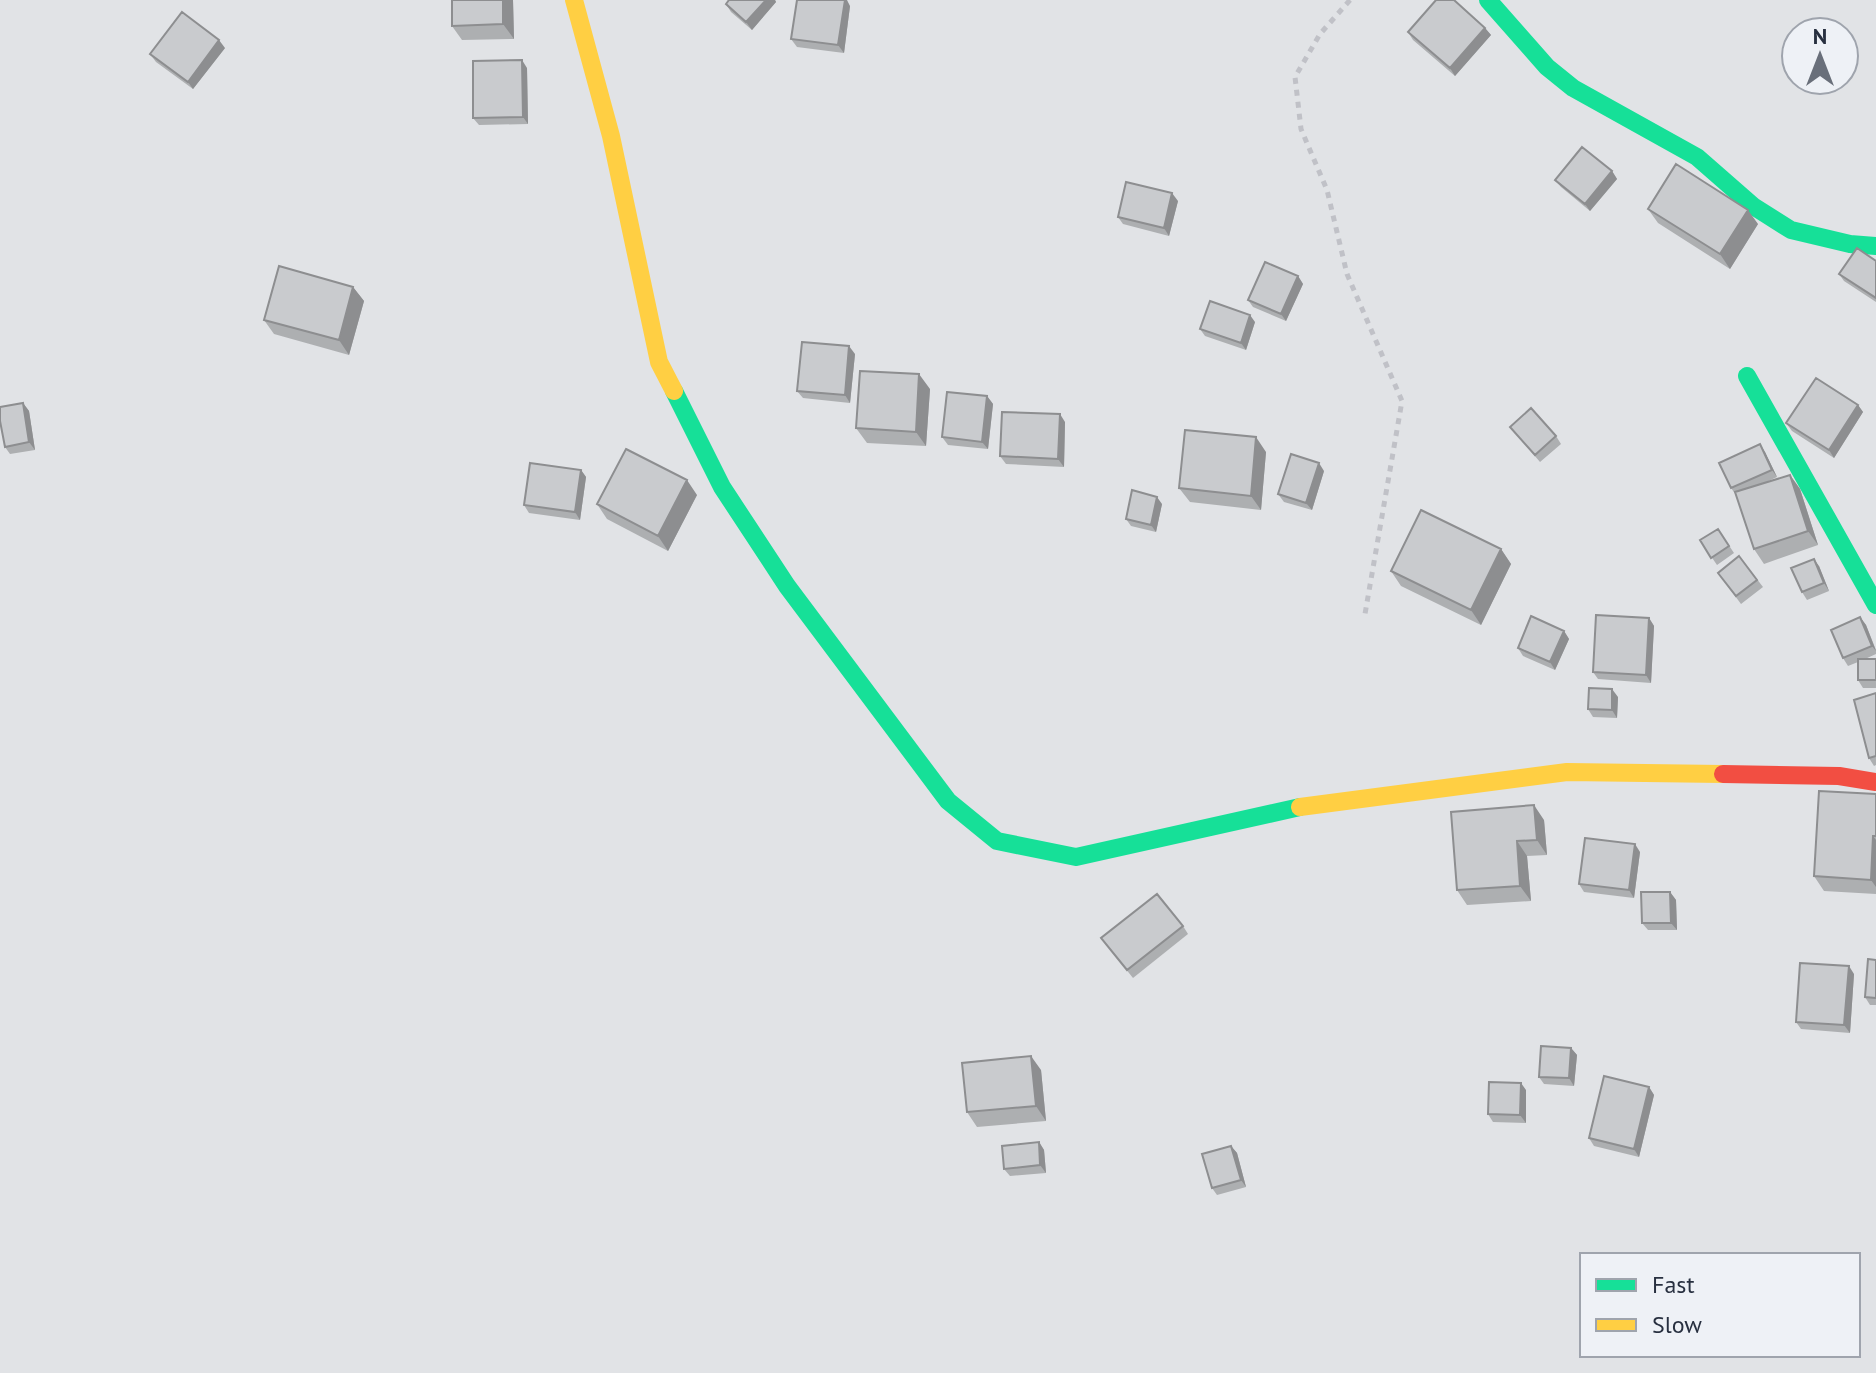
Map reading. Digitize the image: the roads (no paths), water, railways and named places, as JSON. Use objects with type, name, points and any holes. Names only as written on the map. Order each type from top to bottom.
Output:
[{"type":"street","points":[[574,0],[611,136],[659,362],[722,487],[787,586],[948,801],[997,841],[1076,857],[1320,802],[1567,772],[1839,776],[1876,782]]},
{"type":"street","points":[[1488,0],[1547,67],[1573,88],[1697,157],[1753,206],[1791,230],[1850,244],[1876,246]]},
{"type":"street","points":[[1747,376],[1876,605]]}]
